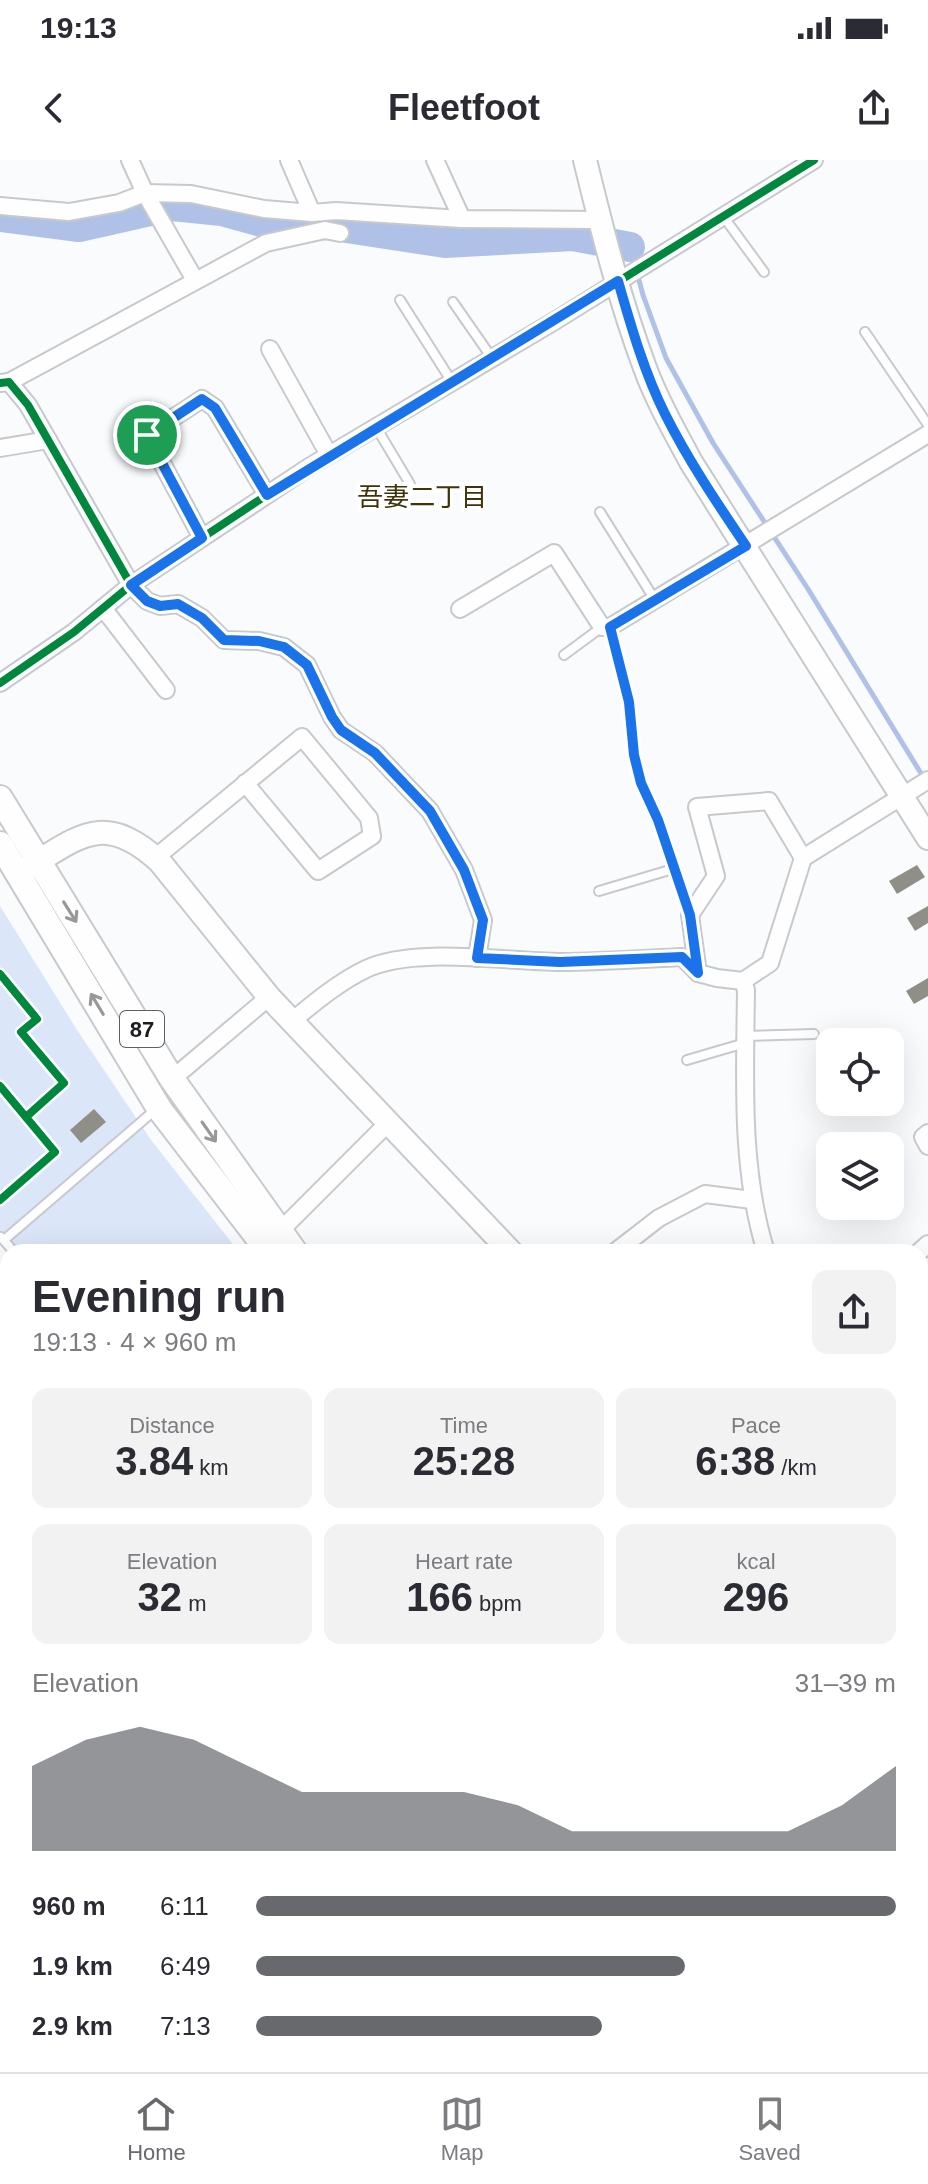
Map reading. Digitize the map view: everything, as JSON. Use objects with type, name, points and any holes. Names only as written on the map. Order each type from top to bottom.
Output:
[{"type":"main road","name":"87","points":[[0,798],[28,867],[159,1107],[274,1242]]},
{"type":"main road","name":"87","points":[[0,844],[28,867],[172,1079],[274,1242]]},
{"type":"street","points":[[130,160],[145,193],[195,280]]},
{"type":"street","points":[[289,160],[312,213]]},
{"type":"street","points":[[435,160],[462,219]]},
{"type":"street","points":[[585,160],[645,368],[665,413],[691,462],[928,838]]},
{"type":"street","points":[[0,683],[74,632],[131,585],[329,455],[814,160]]},
{"type":"street","points":[[0,206],[69,212],[119,203],[145,193],[191,194],[264,209],[312,213],[336,211],[462,219],[600,220]]},
{"type":"street","points":[[340,233],[325,230],[266,243],[4,383],[28,405],[131,585],[147,601],[160,606],[178,604],[202,618],[224,640],[259,641],[284,647],[307,665],[341,730],[375,753],[430,811],[464,870],[483,920],[477,958]]},
{"type":"street","points":[[270,349],[329,455]]},
{"type":"street","points":[[202,538],[147,435],[202,399],[215,408],[267,495]]},
{"type":"street","points":[[460,609],[554,553],[606,627],[656,601],[928,434]]},
{"type":"street","points":[[0,448],[48,440]]},
{"type":"street","points":[[103,608],[166,690]]},
{"type":"street","points":[[155,858],[245,783],[302,737],[369,818],[372,836],[318,871],[245,783]]},
{"type":"street","points":[[292,1021],[328,992],[368,968],[405,959],[560,962],[682,957],[698,973],[743,981],[770,963],[803,858],[928,780]]},
{"type":"street","points":[[698,973],[690,915],[716,876],[697,807],[769,801],[803,858]]},
{"type":"street","points":[[28,867],[84,834],[103,832],[140,845],[155,858],[269,997],[503,1244]]},
{"type":"street","points":[[743,981],[746,990],[752,1200],[764,1244]]},
{"type":"street","points":[[172,1079],[269,997]]},
{"type":"street","points":[[274,1242],[388,1123]]},
{"type":"street","points":[[928,1133],[923,1137],[928,1146]]},
{"type":"street","points":[[625,1244],[659,1218],[705,1194],[752,1200]]},
{"type":"lane","points":[[723,216],[764,272]]},
{"type":"lane","points":[[400,300],[452,382]]},
{"type":"lane","points":[[453,302],[492,358]]},
{"type":"lane","points":[[865,332],[928,425]]},
{"type":"lane","points":[[376,427],[410,484]]},
{"type":"lane","points":[[600,512],[656,601]]},
{"type":"lane","points":[[564,655],[606,627],[629,702],[634,755],[641,783],[658,820],[690,915]]},
{"type":"lane","points":[[599,891],[673,869]]},
{"type":"lane","points":[[687,1060],[746,1040],[814,1034]]},
{"type":"lane","points":[[2,1238],[159,1107]]},
{"type":"shaded area","points":[[0,906],[77,1030],[151,1140],[233,1244],[8,1244],[0,1235]]},
{"type":"building","points":[[917,865],[925,877],[897,894],[889,881]]},
{"type":"building","points":[[928,906],[928,923],[915,931],[907,918]]},
{"type":"building","points":[[928,978],[928,996],[914,1004],[906,991]]},
{"type":"building","points":[[94,1109],[106,1122],[81,1143],[70,1130]]},
{"type":"waterway","points":[[0,217],[79,227],[172,206],[222,211],[279,227],[327,225],[445,243],[573,236],[630,247]]},
{"type":"waterway","points":[[630,247],[643,295],[666,358],[713,443],[808,589],[925,780]]},
{"type":"cycle path","points":[[0,683],[74,632],[131,585],[309,467],[553,322],[814,160]]},
{"type":"cycle path","points":[[0,383],[9,382],[28,405],[131,585],[147,601],[160,606],[178,604],[202,618],[224,640],[259,641],[284,647],[307,665],[341,730],[375,753],[430,811],[464,870],[483,920],[477,958]]},
{"type":"cycle path","points":[[0,974],[37,1019],[21,1032],[64,1083],[26,1117]]},
{"type":"cycle path","points":[[0,1086],[55,1152],[0,1200]]},
{"type":"district","name":"吾妻二丁目","points":[[422,497]]},
{"type":"route","points":[[618,281],[645,368],[665,413],[691,462],[746,546],[610,627],[629,702],[634,755],[641,783],[658,820],[690,915],[698,973],[682,957],[560,962],[477,958],[483,920],[464,870],[430,811],[375,753],[341,730],[307,665],[284,647],[259,641],[224,640],[202,618],[178,604],[160,606],[147,601],[131,585],[202,538],[147,435],[202,399],[215,408],[267,495],[618,281]]}]
